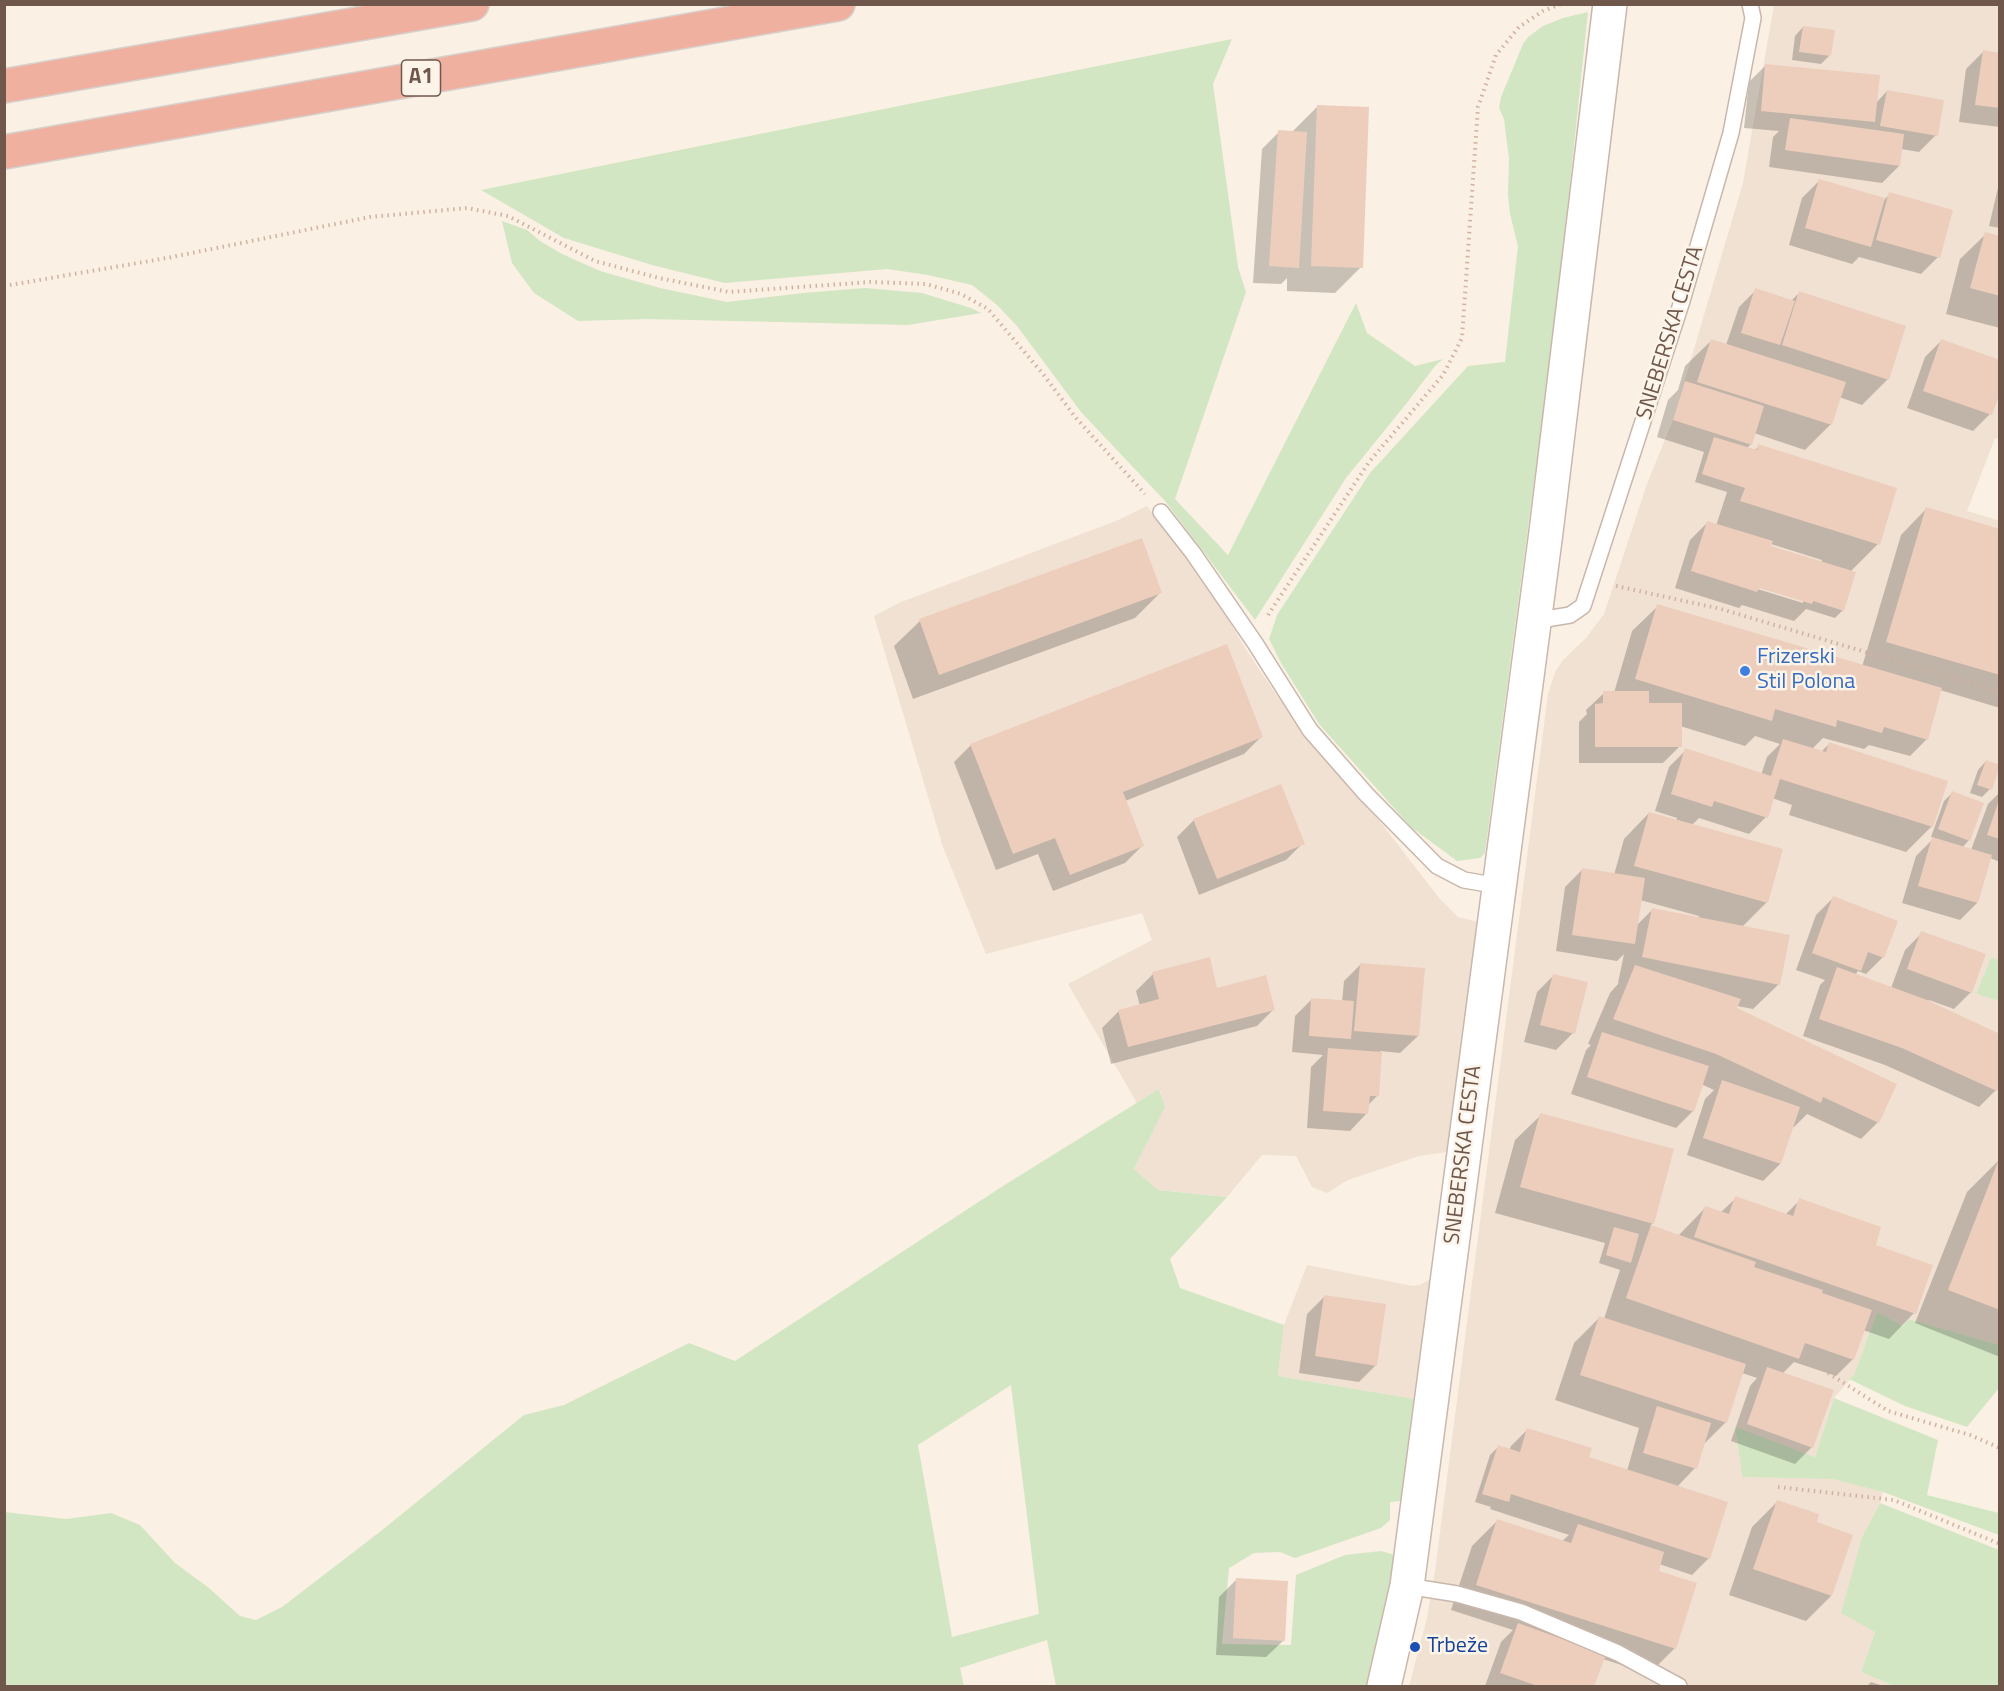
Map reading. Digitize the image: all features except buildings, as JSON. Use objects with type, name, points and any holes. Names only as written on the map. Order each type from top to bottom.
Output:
[{"type":"highway","points":[[4,86],[472,4]]},
{"type":"highway","name":"A1","points":[[4,152],[838,4]]},
{"type":"street","name":"SNEBERSKA CESTA","points":[[1384,1686],[1407,1586],[1534,621],[1610,4]]},
{"type":"lane","name":"SNEBERSKA CESTA","points":[[1534,621],[1574,614],[1583,606],[1682,301],[1731,133],[1753,18],[1750,4]]},
{"type":"lane","points":[[1161,512],[1193,553],[1255,643],[1310,730],[1366,794],[1437,866],[1464,880],[1499,886]]},
{"type":"lane","points":[[1407,1586],[1457,1594],[1521,1612],[1618,1653],[1679,1686]]},
{"type":"path","points":[[1255,643],[1270,609],[1370,462],[1443,375],[1462,338],[1478,107],[1496,55],[1519,27],[1543,11],[1561,4]]},
{"type":"path","points":[[4,286],[167,258],[370,217],[467,208],[508,216],[595,261],[658,278],[729,292],[870,282],[926,284],[960,294],[988,309],[1043,374],[1076,418],[1161,512]]},
{"type":"path","points":[[1591,580],[1721,609],[2000,692]]},
{"type":"path","points":[[1828,1373],[1887,1411],[1970,1435],[2000,1448]]},
{"type":"path","points":[[1778,1487],[1894,1500],[2000,1544]]},
{"type":"shaded area","points":[[1774,5],[1999,5],[1999,439],[1995,438],[1967,511],[2000,521],[1999,960],[1991,957],[1976,994],[1999,1001],[1999,1345],[1909,1319],[1903,1326],[1877,1312],[1854,1375],[1834,1398],[1815,1457],[1735,1428],[1742,1477],[1833,1478],[1883,1492],[1880,1503],[1862,1537],[1875,1632],[1861,1672],[1894,1686],[1409,1686],[1427,1618],[1435,1571],[1548,694],[1555,672],[1563,660],[1586,638],[1604,614],[1647,484],[1673,420],[1743,183]]},
{"type":"shaded area","points":[[1147,506],[1202,575],[1275,693],[1440,899],[1458,917],[1478,922],[1447,1152],[1419,1156],[1348,1180],[1327,1193],[1312,1187],[1296,1156],[1262,1155],[1227,1197],[1158,1190],[1134,1169],[1164,1107],[1160,1090],[1137,1103],[1068,984],[1152,940],[1142,913],[986,954],[943,847],[874,616],[901,602],[1116,521]]},
{"type":"shaded area","points":[[1307,1265],[1413,1286],[1430,1279],[1415,1399],[1278,1376],[1284,1325]]},
{"type":"green space","points":[[1588,12],[1557,308],[1485,853],[1480,858],[1457,861],[1411,827],[1319,724],[1281,663],[1269,639],[1277,615],[1370,473],[1468,366],[1505,362],[1518,246],[1510,214],[1509,159],[1504,119],[1499,108],[1501,97],[1528,37],[1543,26]]},
{"type":"green space","points":[[1232,39],[1213,84],[1238,267],[1246,292],[1175,499],[1228,555],[1356,303],[1367,333],[1415,366],[1443,359],[1346,478],[1255,620],[1165,501],[1081,412],[1017,326],[997,305],[972,285],[887,269],[725,283],[652,265],[564,238],[481,190]]},
{"type":"green space","points":[[502,221],[527,230],[562,254],[600,271],[660,288],[727,302],[865,288],[922,293],[981,313],[908,325],[647,319],[578,321],[534,293],[512,263]]},
{"type":"green space","points":[[1991,957],[1999,960],[1999,1001],[1976,994]]},
{"type":"green space","points":[[1159,1089],[1165,1107],[1134,1169],[1158,1190],[1227,1197],[1170,1259],[1180,1288],[1284,1325],[1278,1376],[1415,1399],[1401,1501],[1390,1502],[1390,1520],[1381,1528],[1295,1558],[1280,1552],[1254,1553],[1229,1568],[1222,1644],[1291,1645],[1296,1575],[1345,1555],[1381,1551],[1395,1555],[1390,1587],[1366,1686],[1056,1686],[1047,1640],[960,1668],[964,1686],[5,1686],[4,1512],[66,1519],[111,1513],[140,1525],[175,1563],[209,1588],[240,1616],[256,1620],[282,1607],[381,1531],[524,1415],[564,1405],[689,1343],[735,1361],[1003,1186]],"holes":[[[1011,1385],[1039,1614],[952,1637],[918,1445]]]},
{"type":"green space","points":[[1877,1312],[1903,1326],[1909,1319],[1999,1345],[1999,1388],[1967,1427],[1905,1406],[1849,1379],[1854,1375]]},
{"type":"green space","points":[[1834,1398],[1938,1440],[1927,1495],[1999,1513],[1999,1535],[1883,1492],[1833,1479],[1742,1477],[1735,1427],[1815,1457]]},
{"type":"green space","points":[[1880,1503],[1999,1550],[1999,1686],[1894,1686],[1861,1672],[1875,1632],[1841,1613],[1862,1537]]},
{"type":"place","name":"Frizerski Stil Polona","points":[[1745,671]]},
{"type":"place","name":"Trbeže","points":[[1415,1647]]}]
